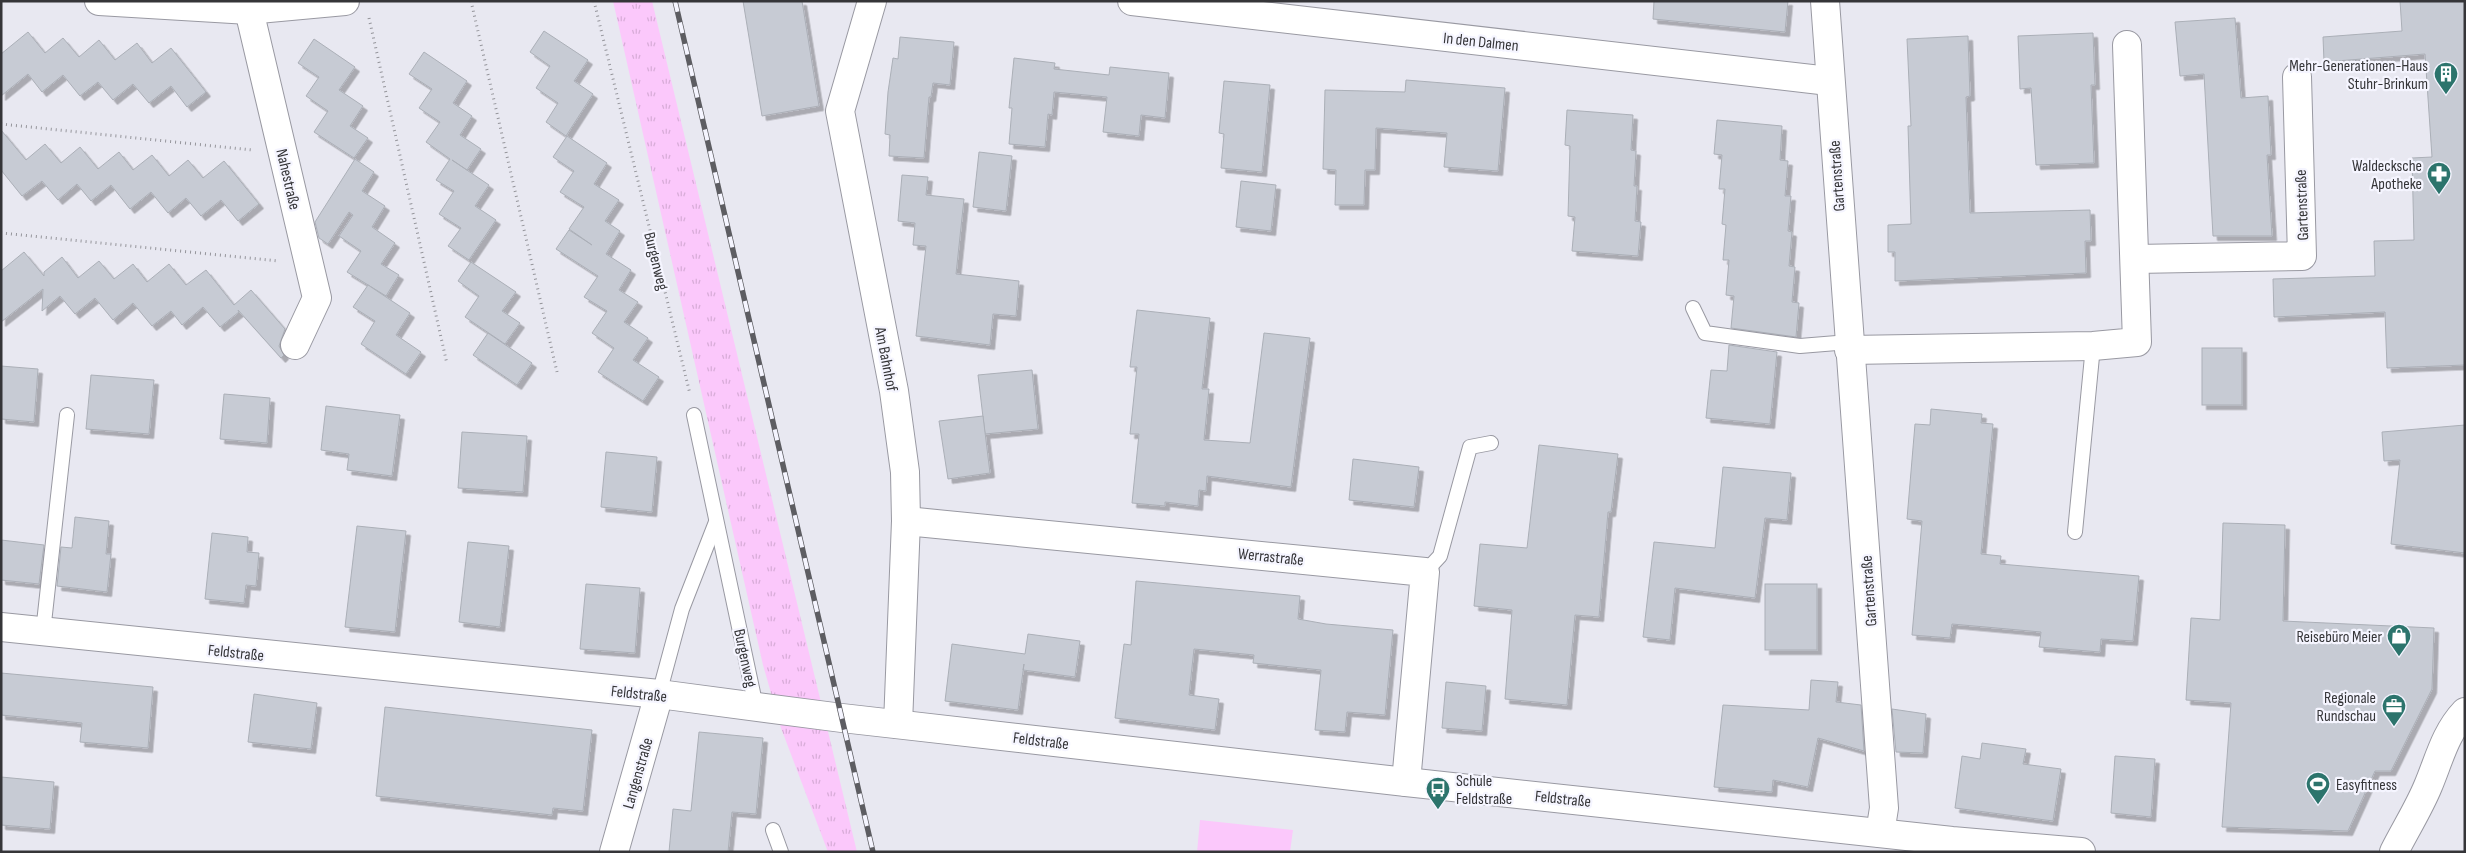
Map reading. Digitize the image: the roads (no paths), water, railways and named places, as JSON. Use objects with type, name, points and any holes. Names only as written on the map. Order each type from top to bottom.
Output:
[{"type":"street","points":[[98,1],[186,4],[249,10],[315,3],[356,6]]},
{"type":"street","name":"Am Bahnhof","points":[[872,1],[840,111],[894,391],[905,472],[906,521],[898,724]]},
{"type":"street","name":"In den Dalmen","points":[[1132,1],[1830,80]]},
{"type":"street","name":"Gartenstraße","points":[[1825,1],[1884,808],[1880,833]]},
{"type":"street","name":"Nahestraße","points":[[249,10],[317,298],[295,345]]},
{"type":"street","points":[[1849,346],[2093,346],[2137,342],[2126,45]]},
{"type":"street","name":"Gartenstraße","points":[[2135,259],[2302,256],[2297,77]]},
{"type":"street","name":"Werrastraße","points":[[906,521],[1425,572]]},
{"type":"street","points":[[1406,782],[1425,572]]},
{"type":"street","name":"Feldstraße","points":[[1,628],[660,694],[898,724],[1406,782],[1880,833],[1952,846],[2081,852]]},
{"type":"street","name":"Langenstraße","points":[[614,852],[660,694]]},
{"type":"street","points":[[2394,852],[2428,787],[2446,740],[2456,721],[2465,712]]},
{"type":"street","points":[[2428,787],[2465,751]]},
{"type":"lane","points":[[1694,308],[1705,333],[1800,346],[1849,346]]},
{"type":"lane","points":[[2075,532],[2093,346]]},
{"type":"lane","points":[[43,632],[66,415]]},
{"type":"lane","name":"Burgenweg","points":[[694,415],[756,707]]},
{"type":"lane","points":[[1425,572],[1440,556],[1470,447],[1491,443]]},
{"type":"lane","points":[[660,694],[682,609],[716,522]]},
{"type":"lane","points":[[774,830],[780,852]]},
{"type":"railway","points":[[675,1],[873,852]]},
{"type":"place","name":"Mehr-Generationen-Haus Stuhr-Brinkum","points":[[2446,95]]},
{"type":"place","name":"Waldecksche Apotheke","points":[[2439,195]]},
{"type":"place","name":"Reisebüro Meier","points":[[2399,657]]},
{"type":"place","name":"Regionale Rundschau","points":[[2394,727]]},
{"type":"place","name":"Easyfitness","points":[[2318,805]]},
{"type":"place","name":"Schule Feldstraße","points":[[1438,810]]}]
